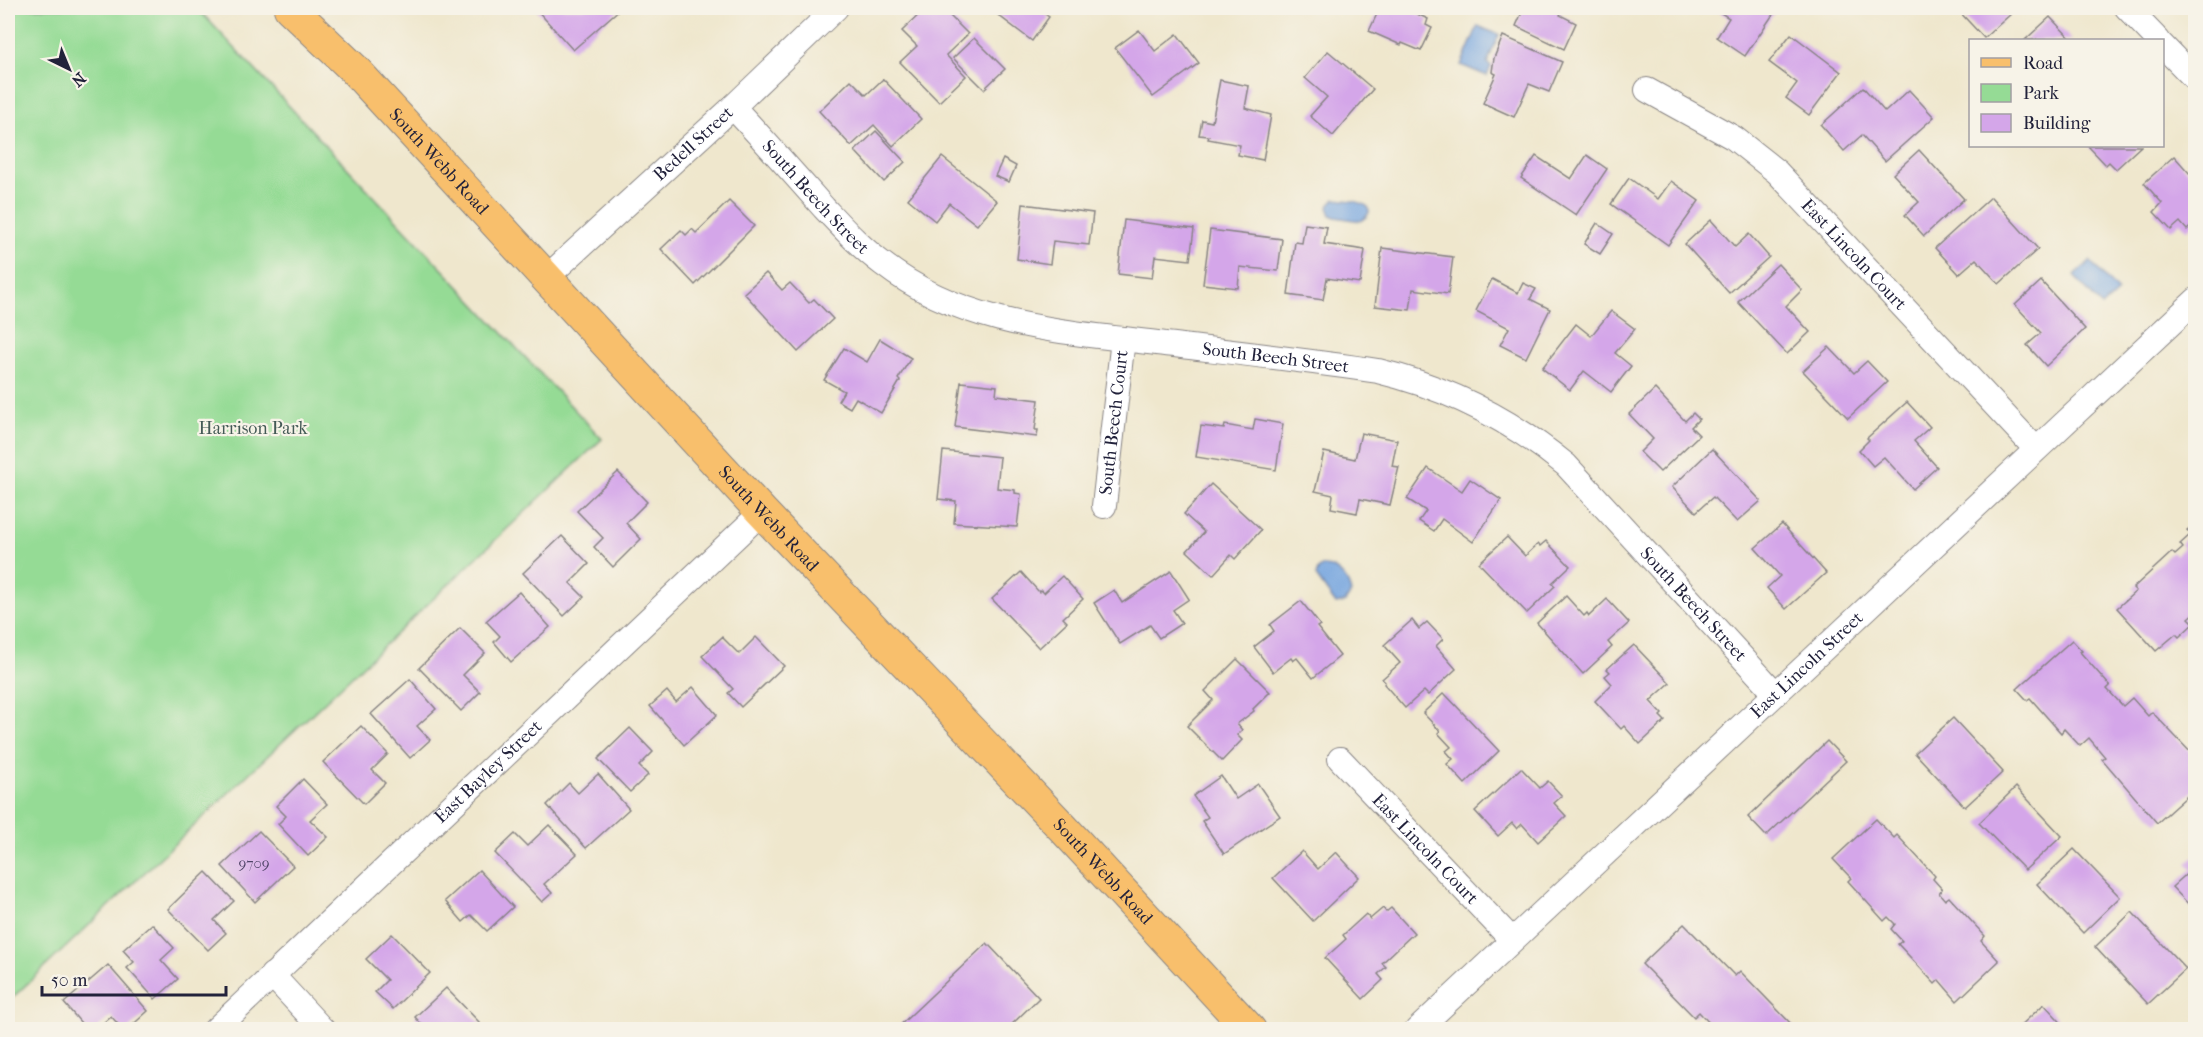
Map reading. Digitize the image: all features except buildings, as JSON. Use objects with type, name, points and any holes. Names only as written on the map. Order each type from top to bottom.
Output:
[{"type":"main road","name":"South Webb Road","points":[[290,8],[354,69],[762,512],[1064,829],[1250,1029]]},
{"type":"street","name":"Bedell Street","points":[[547,277],[733,107],[836,8]]},
{"type":"street","points":[[2127,8],[2157,39]]},
{"type":"street","points":[[2164,46],[2196,80]]},
{"type":"street","name":"East Lincoln Court","points":[[1647,90],[1734,138],[1777,172],[2036,449]]},
{"type":"street","name":"South Beech Street","points":[[733,107],[861,247],[906,281],[949,303],[986,317],[1015,324],[1378,371],[1415,380],[1480,407],[1540,443],[1566,465],[1775,693]]},
{"type":"street","name":"East Lincoln Street","points":[[1417,1029],[2196,300]]},
{"type":"street","name":"South Beech Court","points":[[1104,506],[1123,339]]},
{"type":"street","name":"East Bayley Street","points":[[215,1029],[762,512]]},
{"type":"street","name":"East Lincoln Court","points":[[1340,759],[1512,940]]},
{"type":"street","points":[[272,975],[323,1029]]},
{"type":"green space","name":"Harrison Park","points":[[8,8],[197,8],[602,439],[8,1002]]},
{"type":"water","points":[[1478,26],[1499,35],[1487,63],[1491,66],[1487,76],[1461,65]]},
{"type":"water","points":[[1335,199],[1362,203],[1369,210],[1368,215],[1361,221],[1335,217],[1331,215],[1328,207]]},
{"type":"water","points":[[2090,261],[2118,292],[2102,307],[2074,276]]},
{"type":"water","points":[[1323,566],[1333,568],[1342,574],[1348,583],[1351,593],[1345,602],[1336,604],[1316,576],[1318,570]]}]
